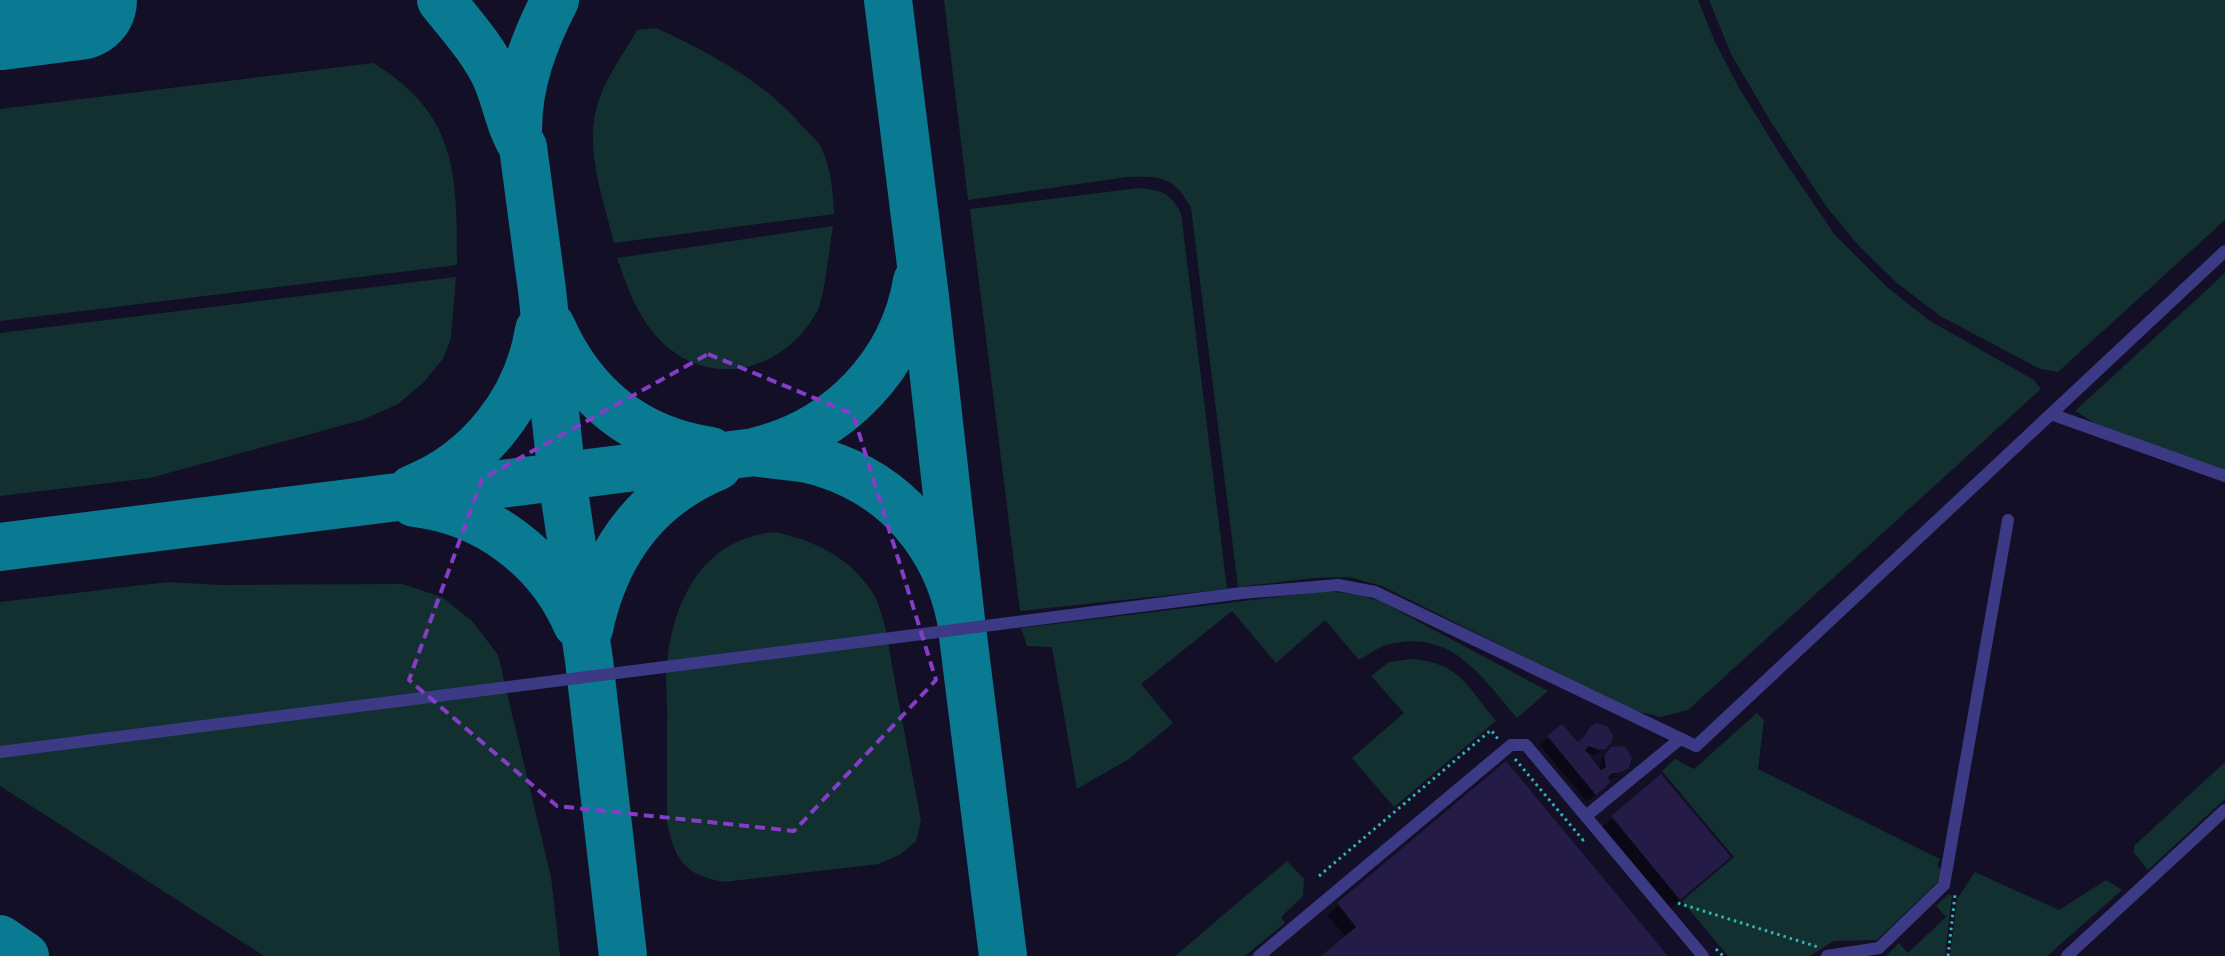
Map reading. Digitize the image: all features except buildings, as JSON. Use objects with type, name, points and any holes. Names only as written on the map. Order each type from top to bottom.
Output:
[{"type":"lane","points":[[0,752],[1242,593],[1338,585],[1375,592],[1696,746],[2225,251]]},
{"type":"lane","points":[[2051,414],[2225,476]]},
{"type":"lane","points":[[1828,955],[1878,948],[1944,885],[2008,520]]},
{"type":"lane","points":[[1586,816],[1680,739]]},
{"type":"lane","points":[[1259,956],[1511,745],[1526,745],[1703,956]]},
{"type":"lane","points":[[2066,956],[2225,810]]},
{"type":"path","points":[[1319,876],[1491,730],[1583,840],[1596,828]]},
{"type":"path","points":[[1948,956],[1955,893]]},
{"type":"path","points":[[1672,896],[1684,910]]},
{"type":"path","points":[[1678,903],[1820,947],[1828,955]]},
{"type":"path","points":[[1710,941],[1722,956]]},
{"type":"highlighted area","points":[[708,354],[853,414],[936,680],[794,831],[557,806],[409,680],[482,479]]},
{"type":"green space","points":[[944,0],[1698,0],[1715,42],[1738,86],[1781,156],[1835,235],[1887,287],[1930,321],[2034,380],[2041,389],[1688,710],[1661,717],[1631,710],[1382,586],[1349,577],[1314,578],[1238,587],[1191,208],[1185,197],[1172,184],[1165,180],[1149,177],[1127,177],[968,200]]},
{"type":"green space","points":[[1709,0],[2225,0],[2225,220],[2058,372],[2040,369],[1940,316],[1897,283],[1859,246],[1826,206],[1771,122],[1731,54]]},
{"type":"green space","points":[[656,28],[716,58],[754,82],[788,111],[813,137],[821,147],[827,163],[832,188],[834,214],[614,243],[596,170],[593,133],[595,115],[607,80],[637,30]]},
{"type":"green space","points":[[373,63],[401,83],[422,104],[437,126],[447,150],[453,175],[456,203],[457,265],[0,321],[0,109]]},
{"type":"green space","points":[[1139,188],[1164,193],[1173,200],[1181,213],[1227,589],[1020,611],[970,209]]},
{"type":"green space","points":[[833,226],[820,306],[817,312],[802,333],[784,350],[764,361],[742,368],[719,369],[697,364],[676,353],[656,336],[643,318],[633,299],[617,258]]},
{"type":"green space","points":[[2225,273],[2225,471],[2118,437],[2075,411]]},
{"type":"green space","points":[[456,277],[451,338],[443,359],[423,383],[398,404],[362,420],[150,478],[0,496],[0,333]]},
{"type":"green space","points":[[776,532],[804,540],[841,559],[861,578],[876,598],[888,640],[921,821],[916,841],[901,854],[879,864],[724,882],[710,879],[690,870],[678,856],[670,835],[667,822],[666,680],[668,654],[672,631],[688,589],[714,556],[732,544],[752,536]]},
{"type":"green space","points":[[168,582],[220,585],[402,584],[442,597],[473,622],[498,655],[551,877],[560,956],[264,956],[0,786],[0,602]]},
{"type":"green space","points":[[1326,591],[1356,594],[1380,601],[1548,691],[1517,718],[1477,672],[1447,649],[1429,643],[1409,641],[1386,645],[1359,660],[1325,620],[1276,663],[1232,611],[1141,684],[1173,723],[1129,759],[1077,789],[1052,647],[1027,646],[1021,628]]},
{"type":"green space","points":[[1411,659],[1441,665],[1452,671],[1469,687],[1496,721],[1394,807],[1352,758],[1404,713],[1371,676],[1389,662]]},
{"type":"green space","points":[[1757,713],[1764,720],[1758,769],[1940,859],[1937,865],[1945,875],[1877,940],[1834,941],[1810,956],[1728,956],[1682,901],[1734,857],[1662,771],[1675,759],[1694,769]]},
{"type":"green space","points":[[2225,762],[2225,799],[2148,870],[2134,853],[2134,846]]},
{"type":"green space","points":[[1287,861],[1304,879],[1303,896],[1281,917],[1285,923],[1245,956],[1175,956]]},
{"type":"green space","points":[[1975,872],[2059,910],[2106,880],[2122,890],[2047,956],[1950,956],[1957,899]]},
{"type":"green space","points":[[1949,894],[1952,896],[1945,956],[1886,956],[1899,943],[1908,953],[1946,917],[1936,906]]},
{"type":"taxiway","points":[[441,0],[490,65],[499,84],[514,130],[523,147],[542,290],[562,478],[589,660],[623,956]]},
{"type":"taxiway","points":[[518,130],[524,79],[540,31],[555,0]]},
{"type":"taxiway","points":[[888,0],[925,297],[961,620],[1003,956]]},
{"type":"taxiway","points":[[757,451],[787,441],[815,428],[840,411],[862,390],[882,366],[898,340],[909,312],[917,281]]},
{"type":"taxiway","points":[[551,326],[579,374],[614,411],[659,437],[711,451]]},
{"type":"taxiway","points":[[412,489],[436,478],[459,463],[479,446],[496,426],[512,404],[524,381],[533,356],[539,330]]},
{"type":"taxiway","points":[[0,547],[755,452],[823,463],[850,473],[874,487],[895,503],[914,522],[930,543],[944,567],[954,593],[961,620]]},
{"type":"taxiway","points":[[589,629],[596,601],[606,576],[632,530],[669,493],[692,478],[718,466]]},
{"type":"taxiway","points":[[414,503],[440,508],[465,516],[489,527],[511,541],[531,558],[549,578],[565,600],[577,624]]},
{"type":"taxiway","points":[[0,939],[25,956]]},
{"type":"runway","points":[[0,10],[77,0]]}]
